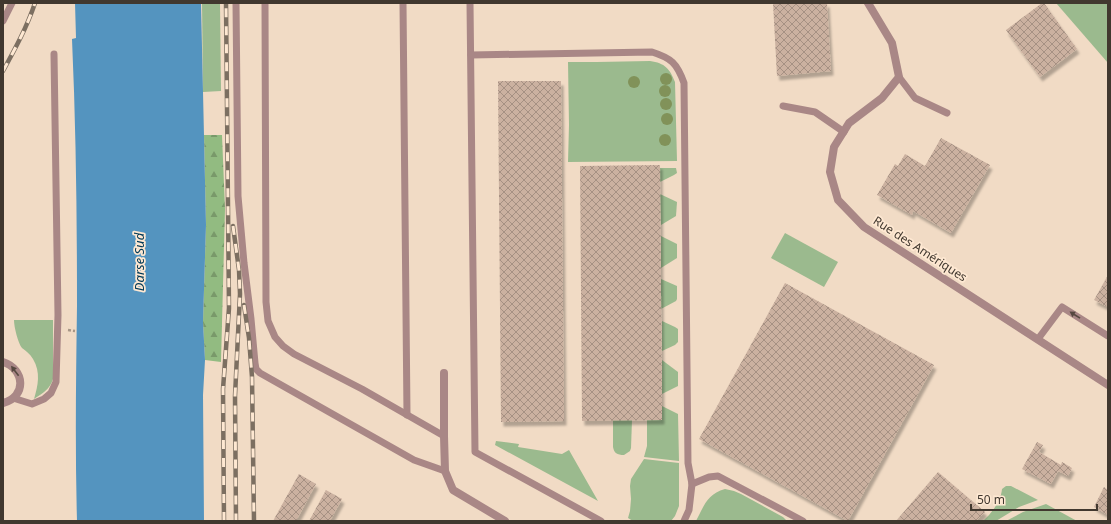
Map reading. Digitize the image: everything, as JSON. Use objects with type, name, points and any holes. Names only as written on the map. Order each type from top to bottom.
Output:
[{"type":"street","points":[[868,3],[892,43],[898,77]]},
{"type":"street","name":"Rue des Amériques","points":[[898,77],[882,98],[849,123],[834,147],[830,172],[838,200],[864,228],[1108,384]]},
{"type":"street","points":[[3,362],[12,366],[20,379],[21,386],[13,398],[3,403]]},
{"type":"street","points":[[444,373],[445,471],[453,490],[505,521]]},
{"type":"lane","points":[[3,21],[12,3]]},
{"type":"lane","points":[[236,3],[238,196],[256,369],[260,373],[414,460],[445,471]]},
{"type":"lane","points":[[265,3],[266,302],[268,322],[275,337],[283,346],[294,354],[444,436]]},
{"type":"lane","points":[[403,3],[407,415]]},
{"type":"lane","points":[[470,3],[475,452],[601,521]]},
{"type":"lane","points":[[471,55],[652,52],[663,56],[672,62],[679,70],[684,83],[688,463],[692,484],[689,510],[684,521]]},
{"type":"lane","points":[[13,398],[32,404],[44,399],[51,393],[56,382],[58,315],[54,54]]},
{"type":"lane","points":[[898,77],[915,98],[946,113]]},
{"type":"lane","points":[[783,106],[815,112],[844,132]]},
{"type":"lane","points":[[1038,339],[1062,307],[1108,336]]},
{"type":"lane","points":[[692,484],[709,477],[718,476],[803,521]]},
{"type":"green space","points":[[202,3],[220,3],[221,91],[203,92]]},
{"type":"green space","points":[[1056,3],[1108,3],[1108,63]]},
{"type":"green space","points":[[650,61],[660,63],[666,67],[675,82],[677,161],[568,162],[568,62]]},
{"type":"green space","points":[[204,135],[222,135],[225,209],[221,362],[205,360],[203,322],[206,225]]},
{"type":"green space","points":[[660,168],[676,168],[677,173],[660,182]]},
{"type":"green space","points":[[660,194],[677,202],[676,216],[661,225]]},
{"type":"green space","points":[[785,233],[838,262],[824,287],[771,258]]},
{"type":"green space","points":[[661,236],[677,244],[677,258],[661,268]]},
{"type":"green space","points":[[661,279],[677,286],[677,299],[661,309]]},
{"type":"green space","points":[[14,320],[53,320],[53,379],[48,388],[34,399],[38,384],[36,364],[32,357],[21,346],[16,335]]},
{"type":"green space","points":[[662,321],[678,329],[678,342],[662,351]]},
{"type":"green space","points":[[662,360],[678,372],[678,386],[662,394]]},
{"type":"green space","points":[[662,406],[678,414],[679,461],[644,457],[647,446],[647,420],[662,420]]},
{"type":"green space","points":[[613,420],[632,420],[631,448],[630,451],[624,455],[619,455],[613,449]]},
{"type":"green space","points":[[496,441],[519,444],[518,447],[562,454],[569,450],[598,501],[495,445]]},
{"type":"green space","points":[[644,459],[679,463],[679,506],[671,521],[633,521],[628,518],[631,499],[631,479]]},
{"type":"green space","points":[[1006,486],[1011,486],[1038,500],[1019,507],[996,521],[983,521],[996,506],[1002,489]]},
{"type":"green space","points":[[725,489],[741,494],[783,517],[787,521],[696,521],[710,497]]},
{"type":"green space","points":[[1046,504],[1077,521],[1006,521],[1023,512]]},
{"type":"water","name":"Darse Sud","points":[[75,3],[201,3],[206,225],[203,322],[205,360],[203,395],[204,521],[77,521],[76,206],[72,39],[76,38]]},
{"type":"building","points":[[773,3],[827,3],[831,71],[777,76]]},
{"type":"building","points":[[1044,3],[1077,49],[1040,77],[1006,30]]},
{"type":"building","points":[[498,81],[561,81],[564,421],[501,422]]},
{"type":"building","points":[[941,138],[990,165],[951,233],[913,211],[912,215],[877,195],[895,164],[898,166],[905,154],[925,166]]},
{"type":"building","points":[[660,165],[662,420],[582,421],[580,166]]},
{"type":"building","points":[[1108,275],[1108,307],[1094,300]]},
{"type":"building","points":[[785,283],[934,365],[848,521],[699,439]]},
{"type":"building","points":[[1037,442],[1043,445],[1039,452],[1061,465],[1062,462],[1072,468],[1068,476],[1058,471],[1051,484],[1022,469]]},
{"type":"building","points":[[938,472],[985,512],[976,521],[896,521]]},
{"type":"building","points":[[299,474],[316,484],[296,521],[273,521]]},
{"type":"building","points":[[1104,487],[1108,490],[1108,515],[1094,507]]},
{"type":"building","points":[[326,490],[342,499],[330,521],[309,521]]},
{"type":"railway","points":[[3,71],[25,29],[35,3]]},
{"type":"railway","points":[[224,521],[223,389],[229,308],[226,3]]},
{"type":"railway","points":[[233,226],[239,270],[240,294],[235,396],[236,521]]},
{"type":"railway","points":[[244,305],[249,338],[252,377],[254,521]]}]
